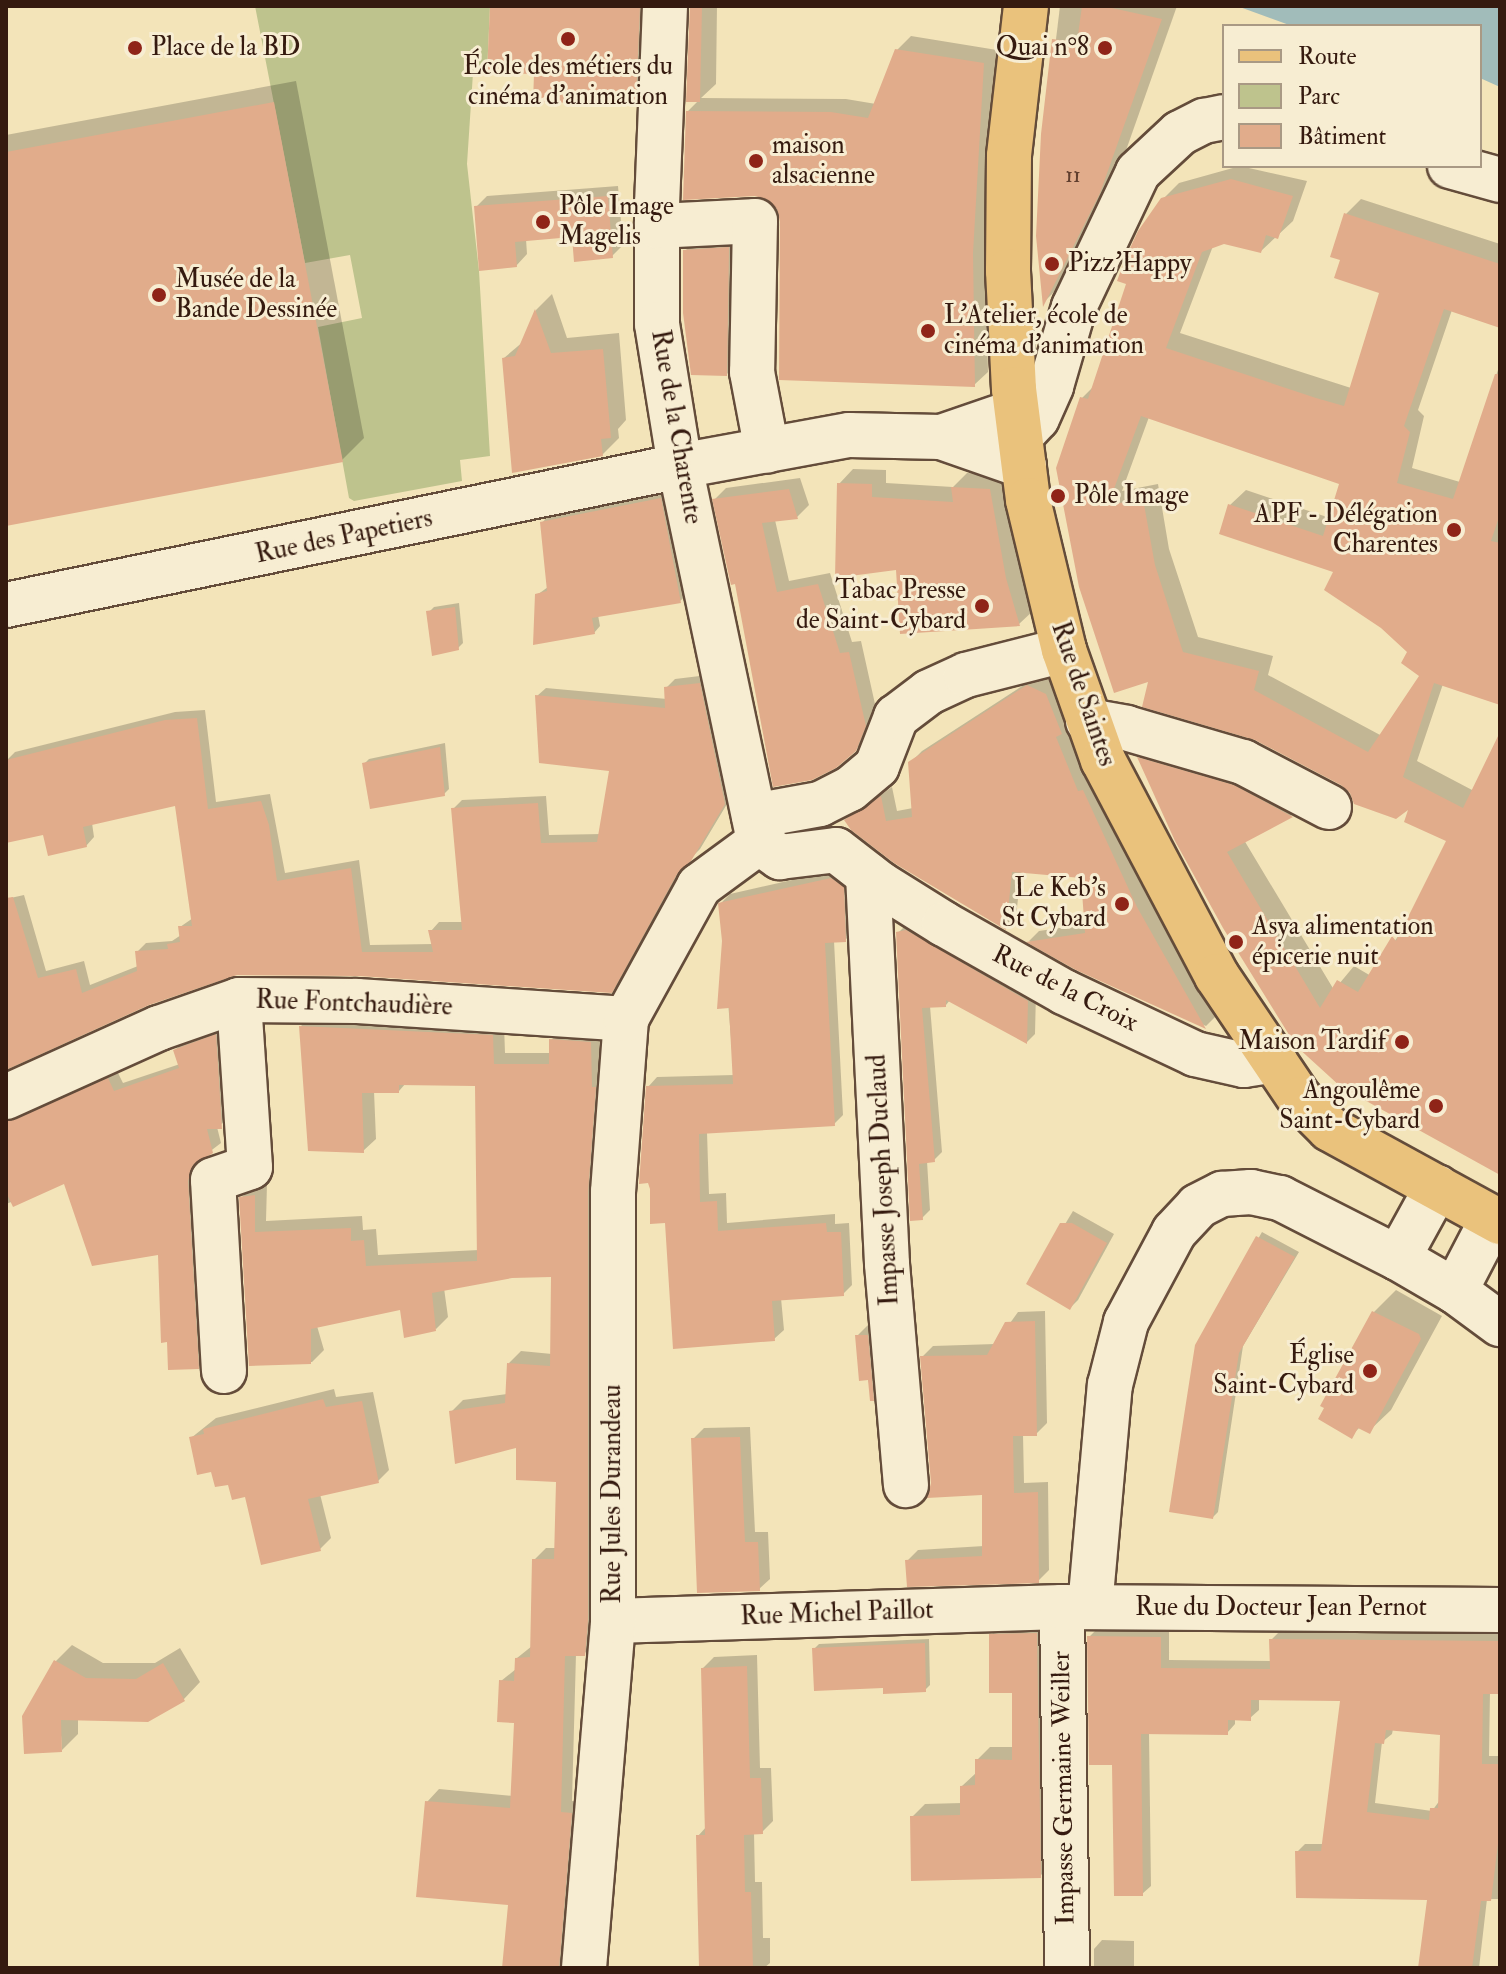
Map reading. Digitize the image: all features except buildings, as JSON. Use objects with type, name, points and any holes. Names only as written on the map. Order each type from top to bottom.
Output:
[{"type":"main road","name":"Rue de Saintes","points":[[1026,6],[1009,156],[1010,338],[1020,437],[1028,500],[1064,650],[1103,760],[1217,976],[1300,1099],[1330,1129],[1496,1220]]},
{"type":"street","name":"Rue de la Charente","points":[[665,6],[657,226],[657,324],[680,466],[757,829]]},
{"type":"street","points":[[1020,437],[1037,418],[1051,386],[1074,307],[1138,172],[1180,133],[1204,121],[1222,117]]},
{"type":"street","points":[[1457,168],[1500,180]]},
{"type":"street","points":[[657,226],[755,221],[752,372],[767,451]]},
{"type":"street","points":[[1010,338],[1050,327],[1074,307]]},
{"type":"street","name":"Rue des Papetiers","points":[[6,605],[680,466],[849,435],[1020,437]]},
{"type":"street","points":[[626,1019],[699,886],[757,829],[850,789],[877,766],[896,717],[929,692],[966,675],[1064,650]]},
{"type":"street","points":[[1088,721],[1126,728],[1243,762],[1329,807]]},
{"type":"street","name":"Impasse Joseph Duclaud","points":[[820,804],[852,863],[906,1485]]},
{"type":"street","points":[[757,829],[780,857],[852,863]]},
{"type":"street","name":"Rue de la Croix","points":[[852,863],[944,924],[1064,992],[1195,1054],[1244,1065],[1275,1060]]},
{"type":"street","points":[[224,1371],[213,1180],[250,1167],[239,1000]]},
{"type":"street","name":"Rue Fontchaudière","points":[[6,1097],[159,1028],[239,1000],[357,1001],[626,1019]]},
{"type":"street","name":"Rue Jules Durandeau","points":[[584,1968],[613,1621],[613,1192],[626,1019]]},
{"type":"street","points":[[1398,1258],[1437,1187]]},
{"type":"street","name":"Impasse Germaine Weiller","points":[[1067,1968],[1076,1607],[1110,1385],[1126,1322],[1174,1232],[1198,1206],[1222,1194],[1251,1192],[1280,1198],[1398,1258],[1455,1291],[1500,1324]]},
{"type":"street","points":[[1455,1291],[1496,1220]]},
{"type":"street","name":"Rue Michel Paillot","points":[[613,1621],[1076,1607]]},
{"type":"street","name":"Rue du Docteur Jean Pernot","points":[[1076,1607],[1500,1610]]},
{"type":"green space","points":[[255,6],[490,6],[487,73],[473,73],[467,164],[479,271],[490,456],[460,460],[462,481],[354,501],[349,498],[318,327],[362,318],[350,255],[305,263]]},
{"type":"water","points":[[1237,6],[1500,6],[1500,87],[1482,79],[1482,24],[1286,24]]},
{"type":"place","name":"École des métiers du cinéma d'animation","points":[[568,39]]},
{"type":"place","name":"Place de la BD","points":[[135,48]]},
{"type":"place","name":"Quai n°8","points":[[1105,48]]},
{"type":"place","name":"maison alsacienne","points":[[756,161]]},
{"type":"place","name":"Pôle Image Magelis","points":[[543,222]]},
{"type":"place","name":"Pizz'Happy","points":[[1052,264]]},
{"type":"place","name":"Musée de la Bande Dessinée","points":[[159,295]]},
{"type":"place","name":"L'Atelier, école de cinéma d'animation","points":[[928,331]]},
{"type":"place","name":"Pôle Image","points":[[1058,496]]},
{"type":"place","name":"APF - Délégation Charentes","points":[[1454,530]]},
{"type":"place","name":"Tabac Presse de Saint-Cybard","points":[[982,606]]},
{"type":"place","name":"Le Keb's St Cybard","points":[[1122,904]]},
{"type":"place","name":"Asya alimentation épicerie nuit","points":[[1236,942]]},
{"type":"place","name":"Maison Tardif","points":[[1402,1042]]},
{"type":"place","name":"Angoulême Saint-Cybard","points":[[1436,1106]]},
{"type":"place","name":"Église Saint-Cybard","points":[[1370,1371]]}]
